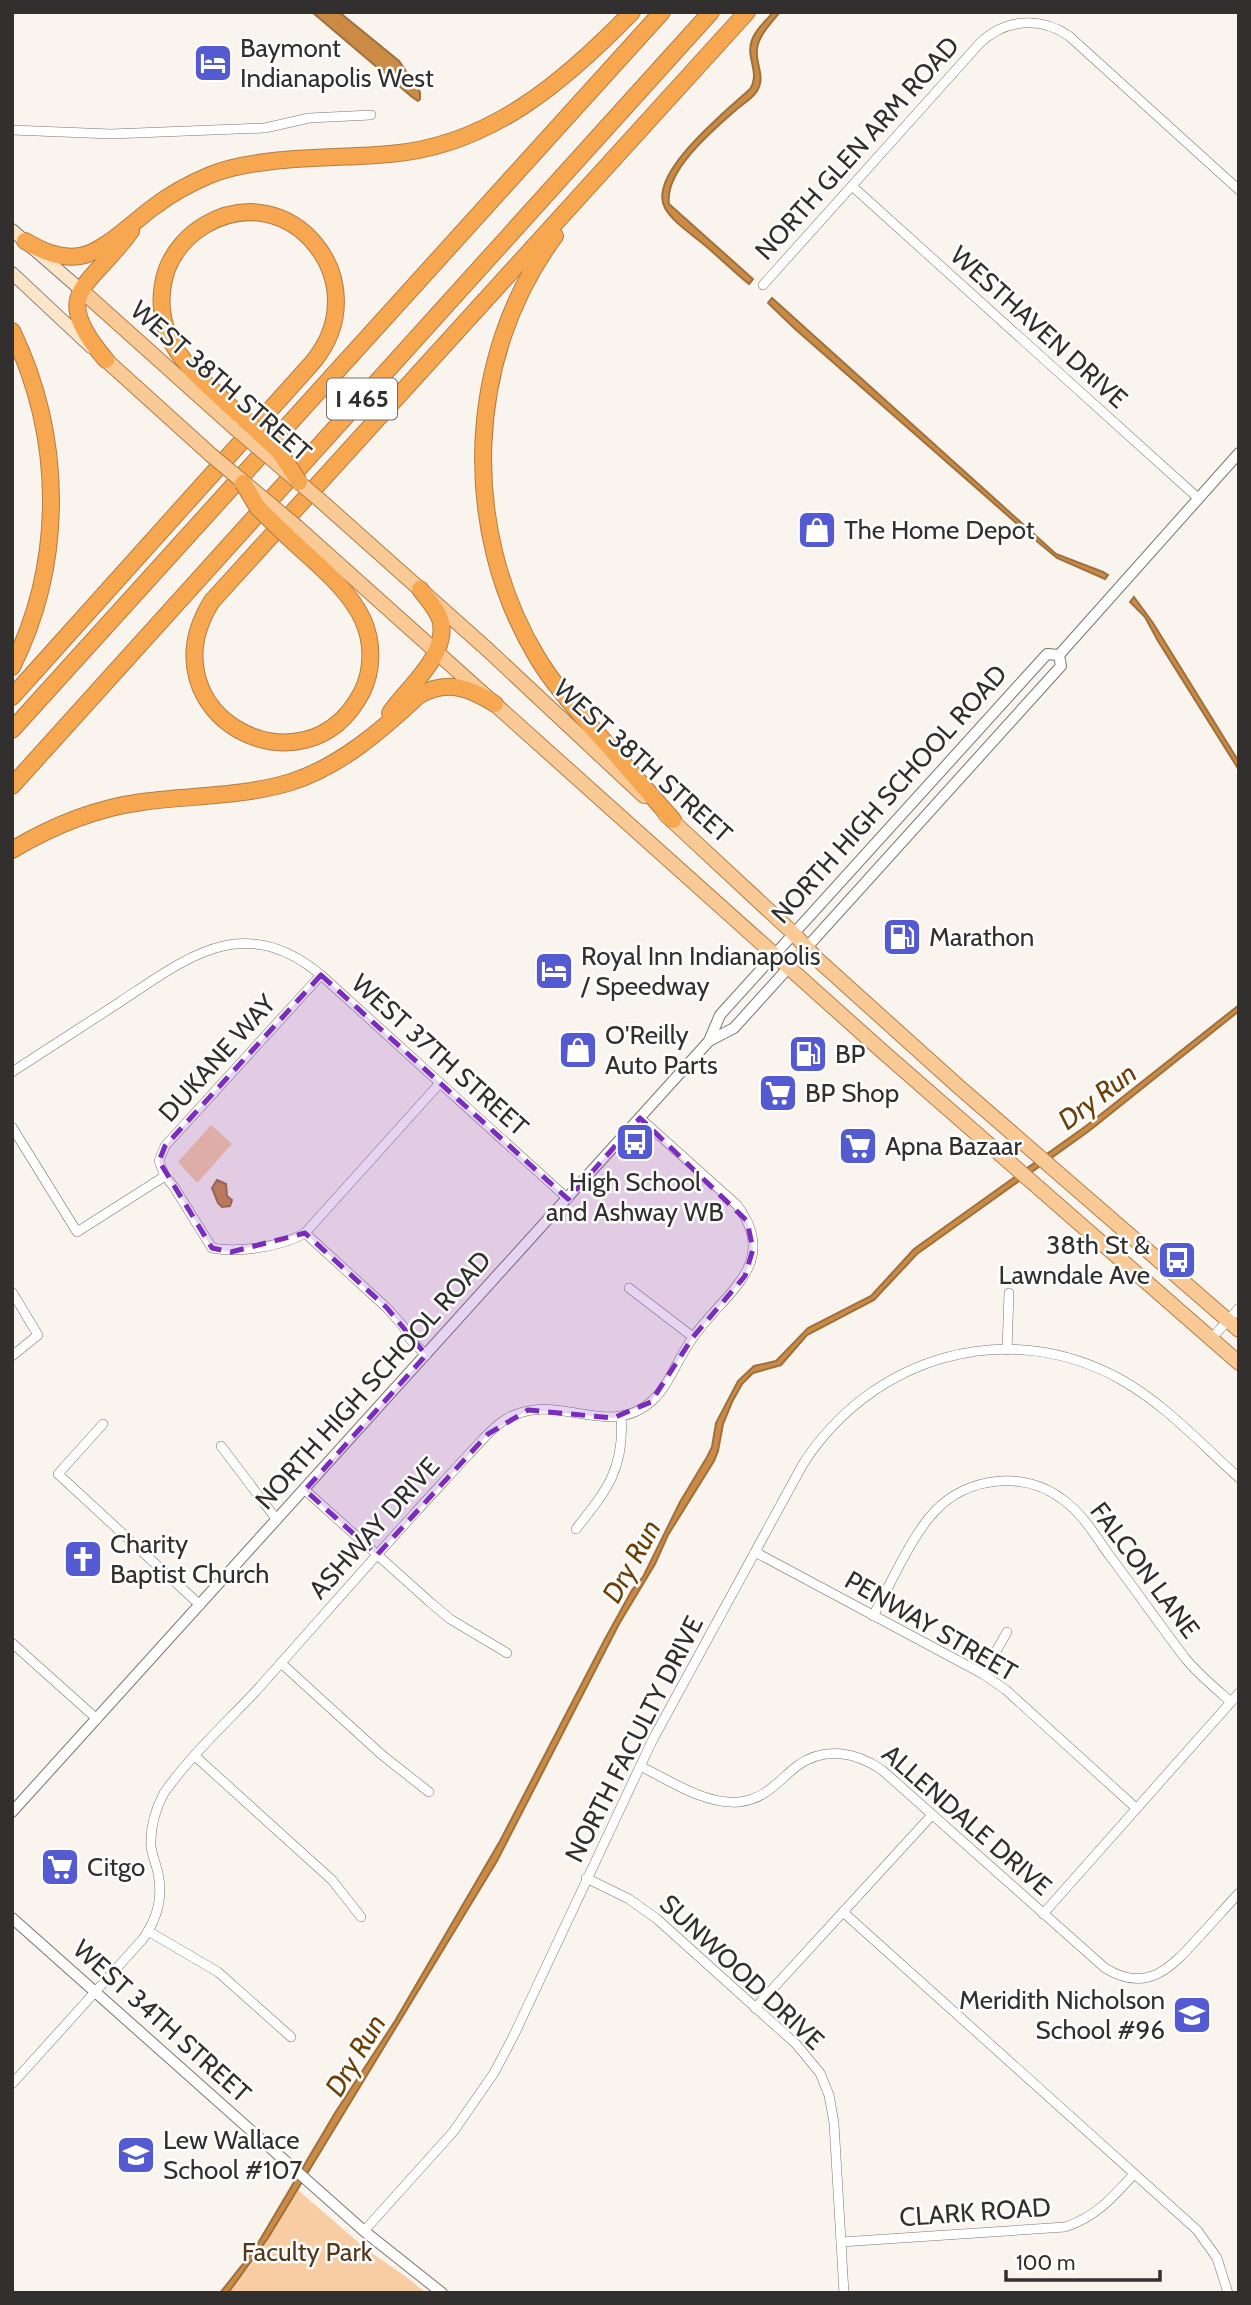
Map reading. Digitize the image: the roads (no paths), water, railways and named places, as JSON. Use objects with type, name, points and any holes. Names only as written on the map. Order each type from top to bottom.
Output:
[{"type":"highway","points":[[18,236],[53,255],[79,256],[101,248],[167,198],[223,171],[274,162],[391,154],[440,146],[515,112],[550,89],[584,60],[632,12]]},
{"type":"highway","name":"I 465","points":[[12,730],[662,12]]},
{"type":"highway","name":"I 465","points":[[12,786],[711,12]]},
{"type":"highway","points":[[243,483],[258,509],[293,532],[355,605],[367,629],[370,663],[359,696],[337,723],[306,739],[272,742],[255,738],[231,726],[218,713],[203,692],[194,658],[197,632],[204,615],[223,588],[601,174],[747,12]]},
{"type":"highway","points":[[601,174],[539,261],[515,305],[501,341],[492,373],[482,443],[485,504],[499,572],[511,605],[538,658],[570,702],[673,820]]},
{"type":"highway","points":[[12,697],[313,362],[328,341],[336,316],[335,281],[325,257],[314,242],[294,226],[278,219],[253,214],[219,219],[203,226],[189,237],[169,265],[161,299],[164,326],[178,353],[239,424],[278,451],[299,482]]},
{"type":"highway","points":[[106,360],[90,341],[78,317],[76,303],[81,290],[140,218]]},
{"type":"highway","points":[[12,331],[40,404],[49,455],[52,505],[43,581],[29,630],[12,667]]},
{"type":"highway","points":[[379,729],[426,667],[440,639],[441,621],[420,589]]},
{"type":"highway","points":[[12,850],[61,825],[109,808],[152,801],[245,793],[290,782],[334,762],[418,696],[431,690],[461,687],[478,693],[495,704]]},
{"type":"main road","name":"WEST 38TH STREET","points":[[18,236],[239,424]]},
{"type":"main road","points":[[12,273],[243,483]]},
{"type":"main road","name":"WEST 38TH STREET","points":[[299,482],[420,589],[620,775],[673,820],[806,948],[1029,1149],[1233,1325]]},
{"type":"main road","points":[[293,532],[436,651],[1009,1164],[1239,1363]]},
{"type":"street","name":"NORTH GLEN ARM ROAD","points":[[763,285],[984,40],[1003,27],[1021,22],[1044,24],[1069,36],[1239,190]]},
{"type":"street","points":[[12,130],[111,134],[265,128],[309,118],[371,115]]},
{"type":"street","name":"WESTHAVEN DRIVE","points":[[852,186],[1198,498]]},
{"type":"street","name":"NORTH HIGH SCHOOL ROAD","points":[[1059,655],[1239,453]]},
{"type":"street","name":"NORTH HIGH SCHOOL ROAD","points":[[12,1812],[709,1041],[720,1015],[793,933],[1047,654],[1059,655]]},
{"type":"street","name":"NORTH HIGH SCHOOL ROAD","points":[[709,1041],[734,1028],[1061,666],[1059,655]]},
{"type":"street","name":"WEST 37TH STREET","points":[[12,1072],[193,955],[217,947],[242,943],[257,944],[301,960],[321,975],[568,1199]]},
{"type":"street","name":"DUKANE WAY","points":[[164,1175],[159,1161],[165,1146],[321,975]]},
{"type":"street","points":[[12,1127],[76,1232],[164,1175],[212,1248],[231,1252],[294,1239],[305,1233],[440,1083]]},
{"type":"street","name":"ASHWAY DRIVE","points":[[12,2084],[96,1992],[148,1931],[157,1914],[159,1880],[151,1848],[154,1815],[167,1789],[377,1555],[488,1434],[510,1417],[528,1410],[547,1408],[603,1418],[639,1410],[657,1395],[693,1337],[745,1276],[752,1258],[752,1235],[745,1217],[737,1205],[640,1118]]},
{"type":"street","points":[[305,1233],[387,1308],[426,1355]]},
{"type":"street","points":[[629,1288],[693,1337]]},
{"type":"street","points":[[12,1292],[38,1335],[12,1356]]},
{"type":"street","points":[[1007,1350],[1009,1293]]},
{"type":"street","points":[[1211,1339],[1233,1325],[1239,1308]]},
{"type":"street","name":"NORTH FACULTY DRIVE","points":[[364,2231],[453,2132],[486,2086],[514,2035],[640,1766],[755,1552],[811,1452],[855,1404],[890,1380],[937,1360],[974,1351],[1045,1353],[1078,1361],[1121,1380],[1157,1404],[1239,1478]]},
{"type":"street","points":[[576,1529],[598,1501],[617,1468],[622,1446],[621,1416]]},
{"type":"street","points":[[103,1424],[58,1474],[200,1605]]},
{"type":"street","points":[[221,1446],[277,1520]]},
{"type":"street","name":"FALCON LANE","points":[[873,1616],[920,1531],[942,1504],[979,1484],[998,1481],[1022,1482],[1058,1496],[1080,1516],[1185,1658],[1231,1702]]},
{"type":"street","points":[[305,1490],[450,1619],[507,1653]]},
{"type":"street","name":"PENWAY STREET","points":[[755,1552],[983,1674],[1013,1696],[1136,1808]]},
{"type":"street","points":[[983,1674],[1006,1632]]},
{"type":"street","points":[[12,1643],[97,1719]]},
{"type":"street","points":[[281,1663],[382,1755],[429,1792]]},
{"type":"street","points":[[1043,1914],[1239,1693]]},
{"type":"street","name":"ALLENDALE DRIVE","points":[[640,1766],[711,1799],[739,1802],[765,1794],[806,1760],[824,1754],[843,1753],[857,1756],[881,1770],[1105,1968],[1122,1976],[1155,1976],[1168,1969],[1239,1893]]},
{"type":"street","points":[[196,1756],[332,1880],[361,1916]]},
{"type":"street","points":[[755,2008],[932,1815]]},
{"type":"street","name":"SUNWOOD DRIVE","points":[[586,1878],[646,1910],[806,2054],[820,2073],[829,2095],[834,2123],[844,2293]]},
{"type":"street","points":[[844,1912],[1203,2237],[1217,2258],[1228,2293]]},
{"type":"street","name":"WEST 34TH STREET","points":[[12,1918],[279,2157],[364,2231],[442,2293]]},
{"type":"street","points":[[148,1931],[218,1972],[291,2037]]},
{"type":"street","name":"CLARK ROAD","points":[[841,2242],[1065,2227],[1084,2220],[1100,2209],[1134,2174]]},
{"type":"place","name":"Baymont Indianapolis West","points":[[213,63]]},
{"type":"place","name":"The Home Depot","points":[[817,530]]},
{"type":"place","name":"Marathon","points":[[902,937]]},
{"type":"place","name":"Royal Inn Indianapolis / Speedway","points":[[554,971]]},
{"type":"place","name":"O'Reilly Auto Parts","points":[[578,1050]]},
{"type":"place","name":"BP","points":[[808,1054]]},
{"type":"place","name":"BP Shop","points":[[778,1093]]},
{"type":"place","name":"High School and Ashway WB","points":[[635,1142]]},
{"type":"place","name":"Apna Bazaar","points":[[858,1146]]},
{"type":"place","name":"38th St & Lawndale Ave","points":[[1177,1260]]},
{"type":"place","name":"Charity Baptist Church","points":[[83,1559]]},
{"type":"place","name":"Citgo","points":[[60,1867]]},
{"type":"place","name":"Meridith Nicholson School #96","points":[[1192,2015]]},
{"type":"place","name":"Lew Wallace School #107","points":[[136,2155]]},
{"type":"water label","name":"Dry Run","points":[[1097,1096]]},
{"type":"water label","name":"Dry Run","points":[[631,1561]]},
{"type":"water label","name":"Dry Run","points":[[355,2055]]},
{"type":"park label","name":"Faculty Park","points":[[307,2252]]}]
